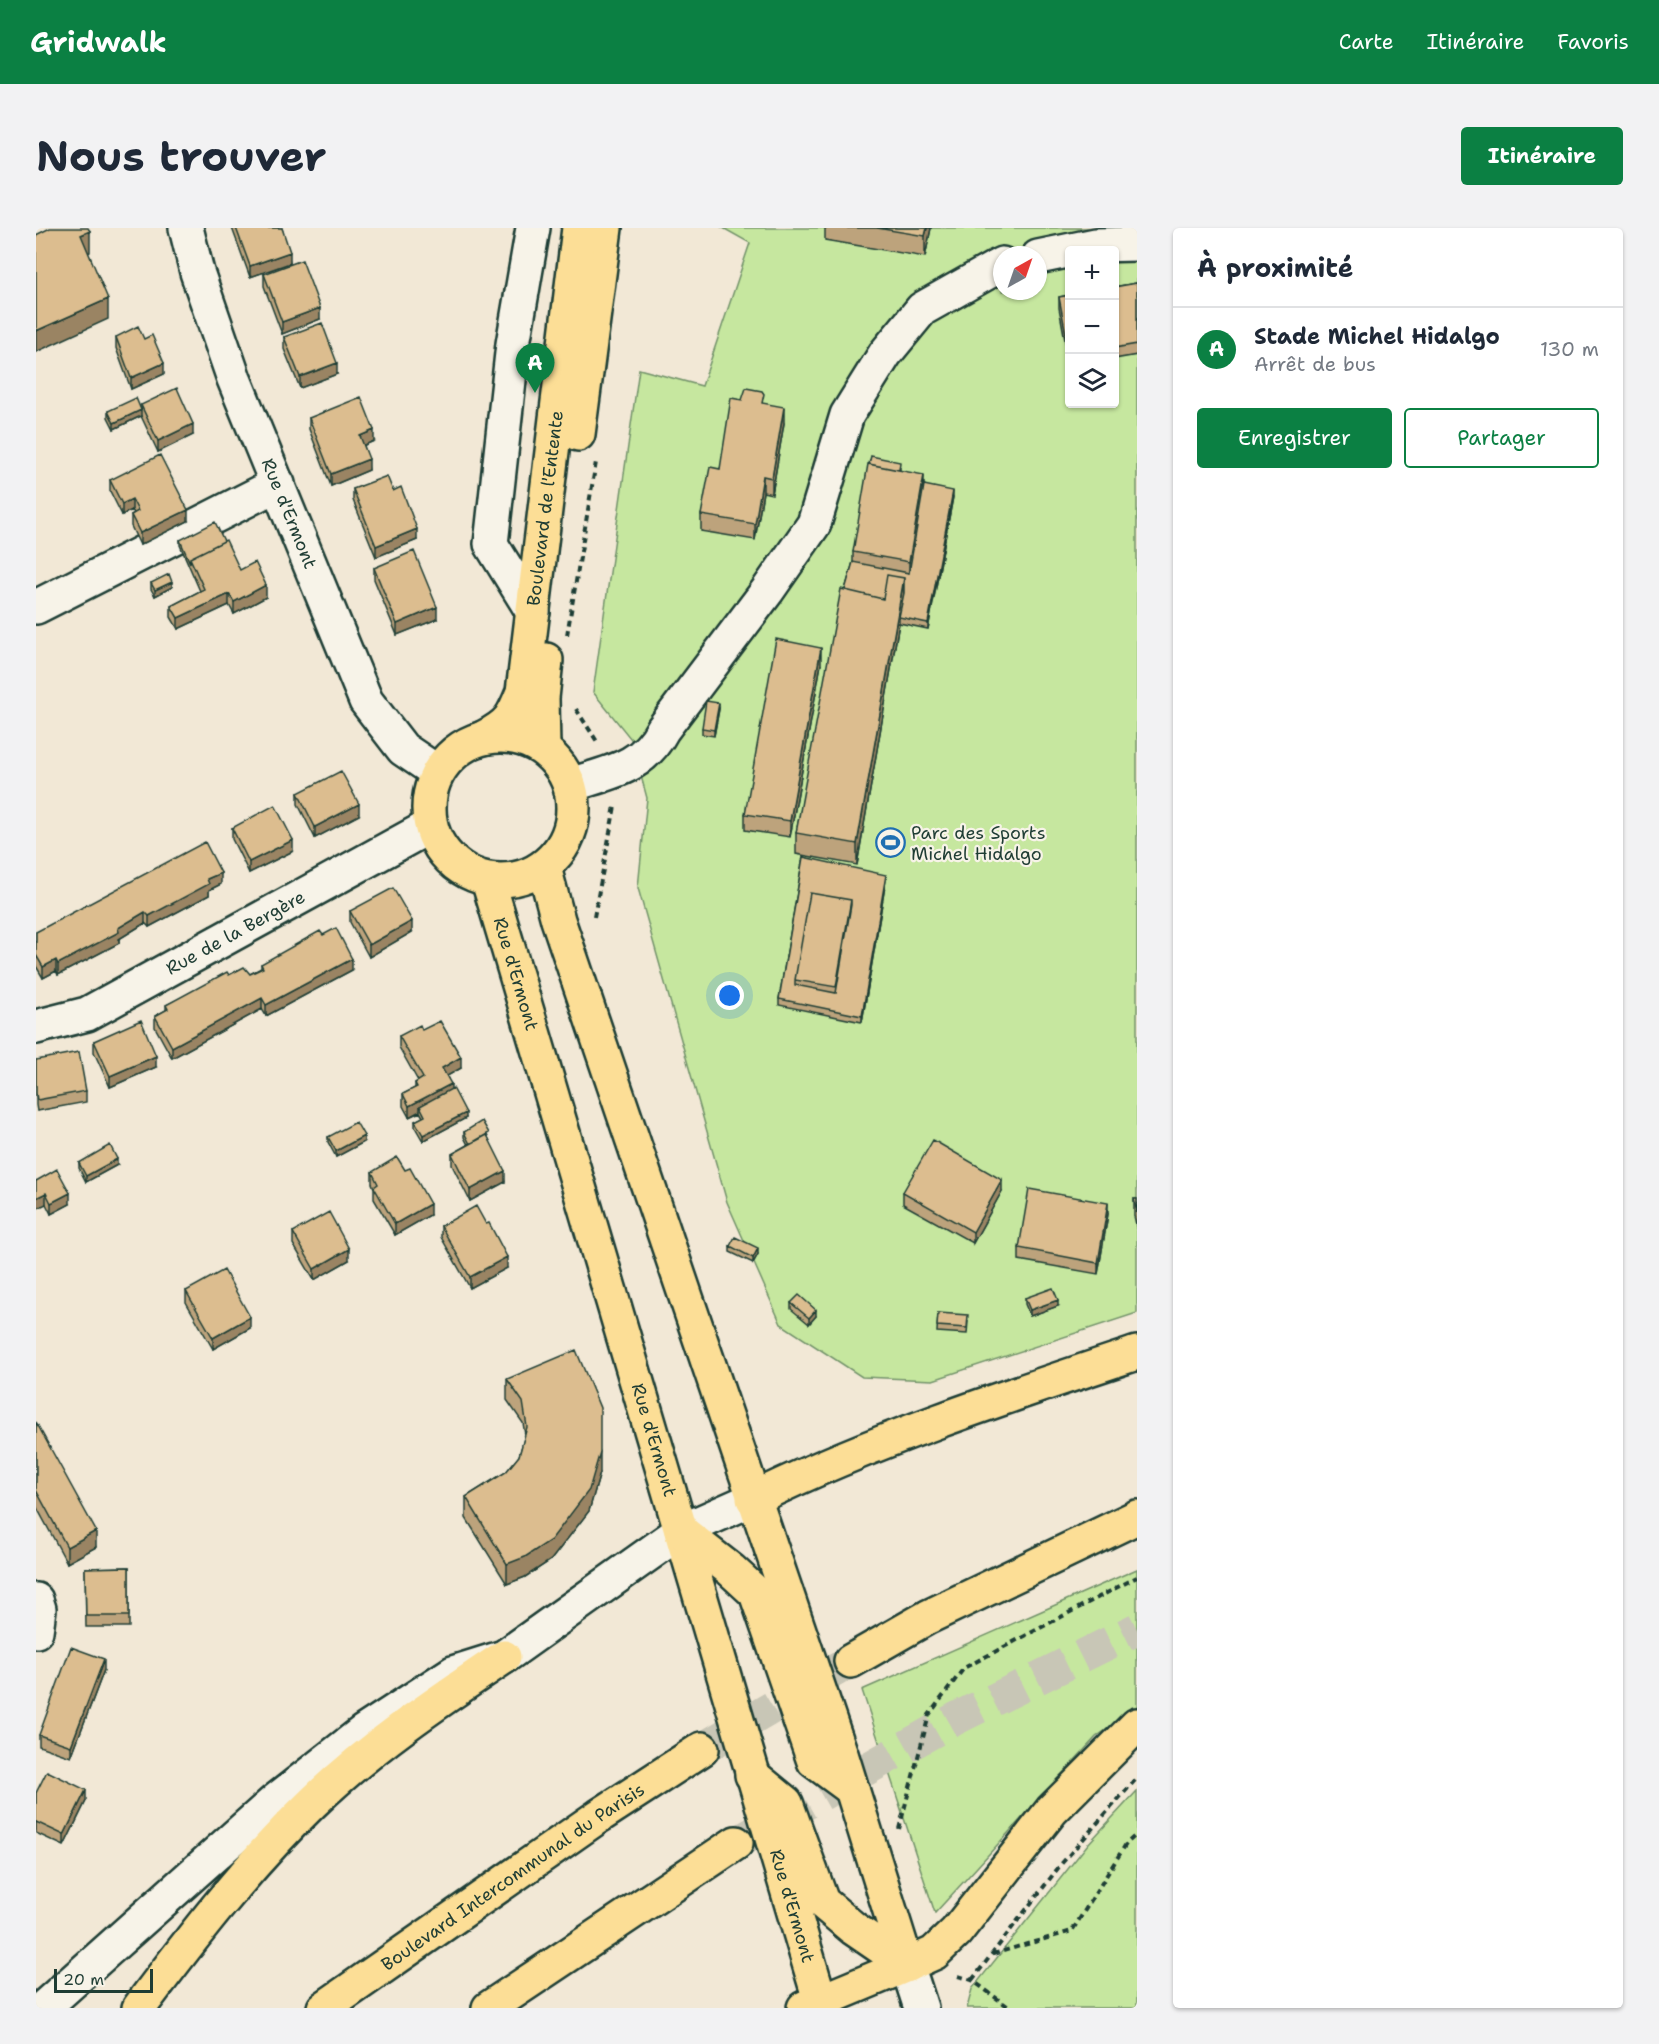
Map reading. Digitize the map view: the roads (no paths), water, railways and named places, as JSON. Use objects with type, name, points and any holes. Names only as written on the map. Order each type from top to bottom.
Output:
[{"type":"main road","name":"Boulevard de l'Entente","points":[[485,737],[503,727],[513,718],[523,692],[579,228]]},
{"type":"main road","name":"Boulevard de l'Entente","points":[[543,748],[542,698],[549,628],[566,528],[605,228]]},
{"type":"main road","points":[[506,735],[525,739],[543,748],[559,764],[570,784],[574,807],[571,830],[560,850],[544,867],[518,878],[488,880],[468,873],[451,861],[438,845],[430,826],[428,807],[430,789],[437,772],[449,756],[466,744],[485,737],[506,735]]},
{"type":"main road","points":[[544,867],[558,920],[852,1789],[907,1965]]},
{"type":"main road","name":"Rue d'Ermont","points":[[488,880],[752,1775],[815,2006]]},
{"type":"main road","points":[[753,1499],[806,1474],[1038,1385],[1137,1353]]},
{"type":"main road","points":[[851,1661],[928,1617],[1137,1517]]},
{"type":"main road","points":[[681,1531],[756,1593],[814,1761],[852,1789]]},
{"type":"main road","points":[[139,2008],[227,1895],[312,1803],[428,1708],[504,1657]]},
{"type":"main road","points":[[815,2006],[934,1953],[956,1932],[1052,1810],[1137,1725]]},
{"type":"main road","name":"Boulevard Intercommunal du Parisis","points":[[324,2008],[599,1816],[702,1749]]},
{"type":"main road","points":[[752,1775],[786,1803],[822,1902],[853,1928],[907,1965]]},
{"type":"main road","points":[[489,2008],[736,1843]]},
{"type":"street","name":"Rue d'Ermont","points":[[186,228],[197,272],[234,379],[366,701],[403,749],[437,772]]},
{"type":"street","points":[[533,228],[513,344],[491,544],[533,612]]},
{"type":"street","points":[[1047,254],[1096,245],[1137,244]]},
{"type":"street","points":[[570,784],[625,768],[653,748],[663,729],[768,590],[814,524],[847,415],[885,354],[922,309],[993,269]]},
{"type":"street","points":[[36,607],[278,484]]},
{"type":"street","name":"Rue de la Bergère","points":[[36,1027],[87,1014],[430,826]]},
{"type":"street","points":[[43,2008],[275,1801],[363,1732],[453,1673],[504,1657],[681,1531],[753,1499]]},
{"type":"street","points":[[36,1600],[39,1610],[36,1631]]},
{"type":"street","points":[[907,1965],[921,2008]]},
{"type":"tunnel","points":[[736,1843],[955,1719],[1137,1629]]},
{"type":"tunnel","points":[[702,1749],[851,1661]]},
{"type":"place","name":"Stade Michel Hidalgo","points":[[535,393]]},
{"type":"place","name":"Parc des Sports Michel Hidalgo","points":[[890,843]]}]
